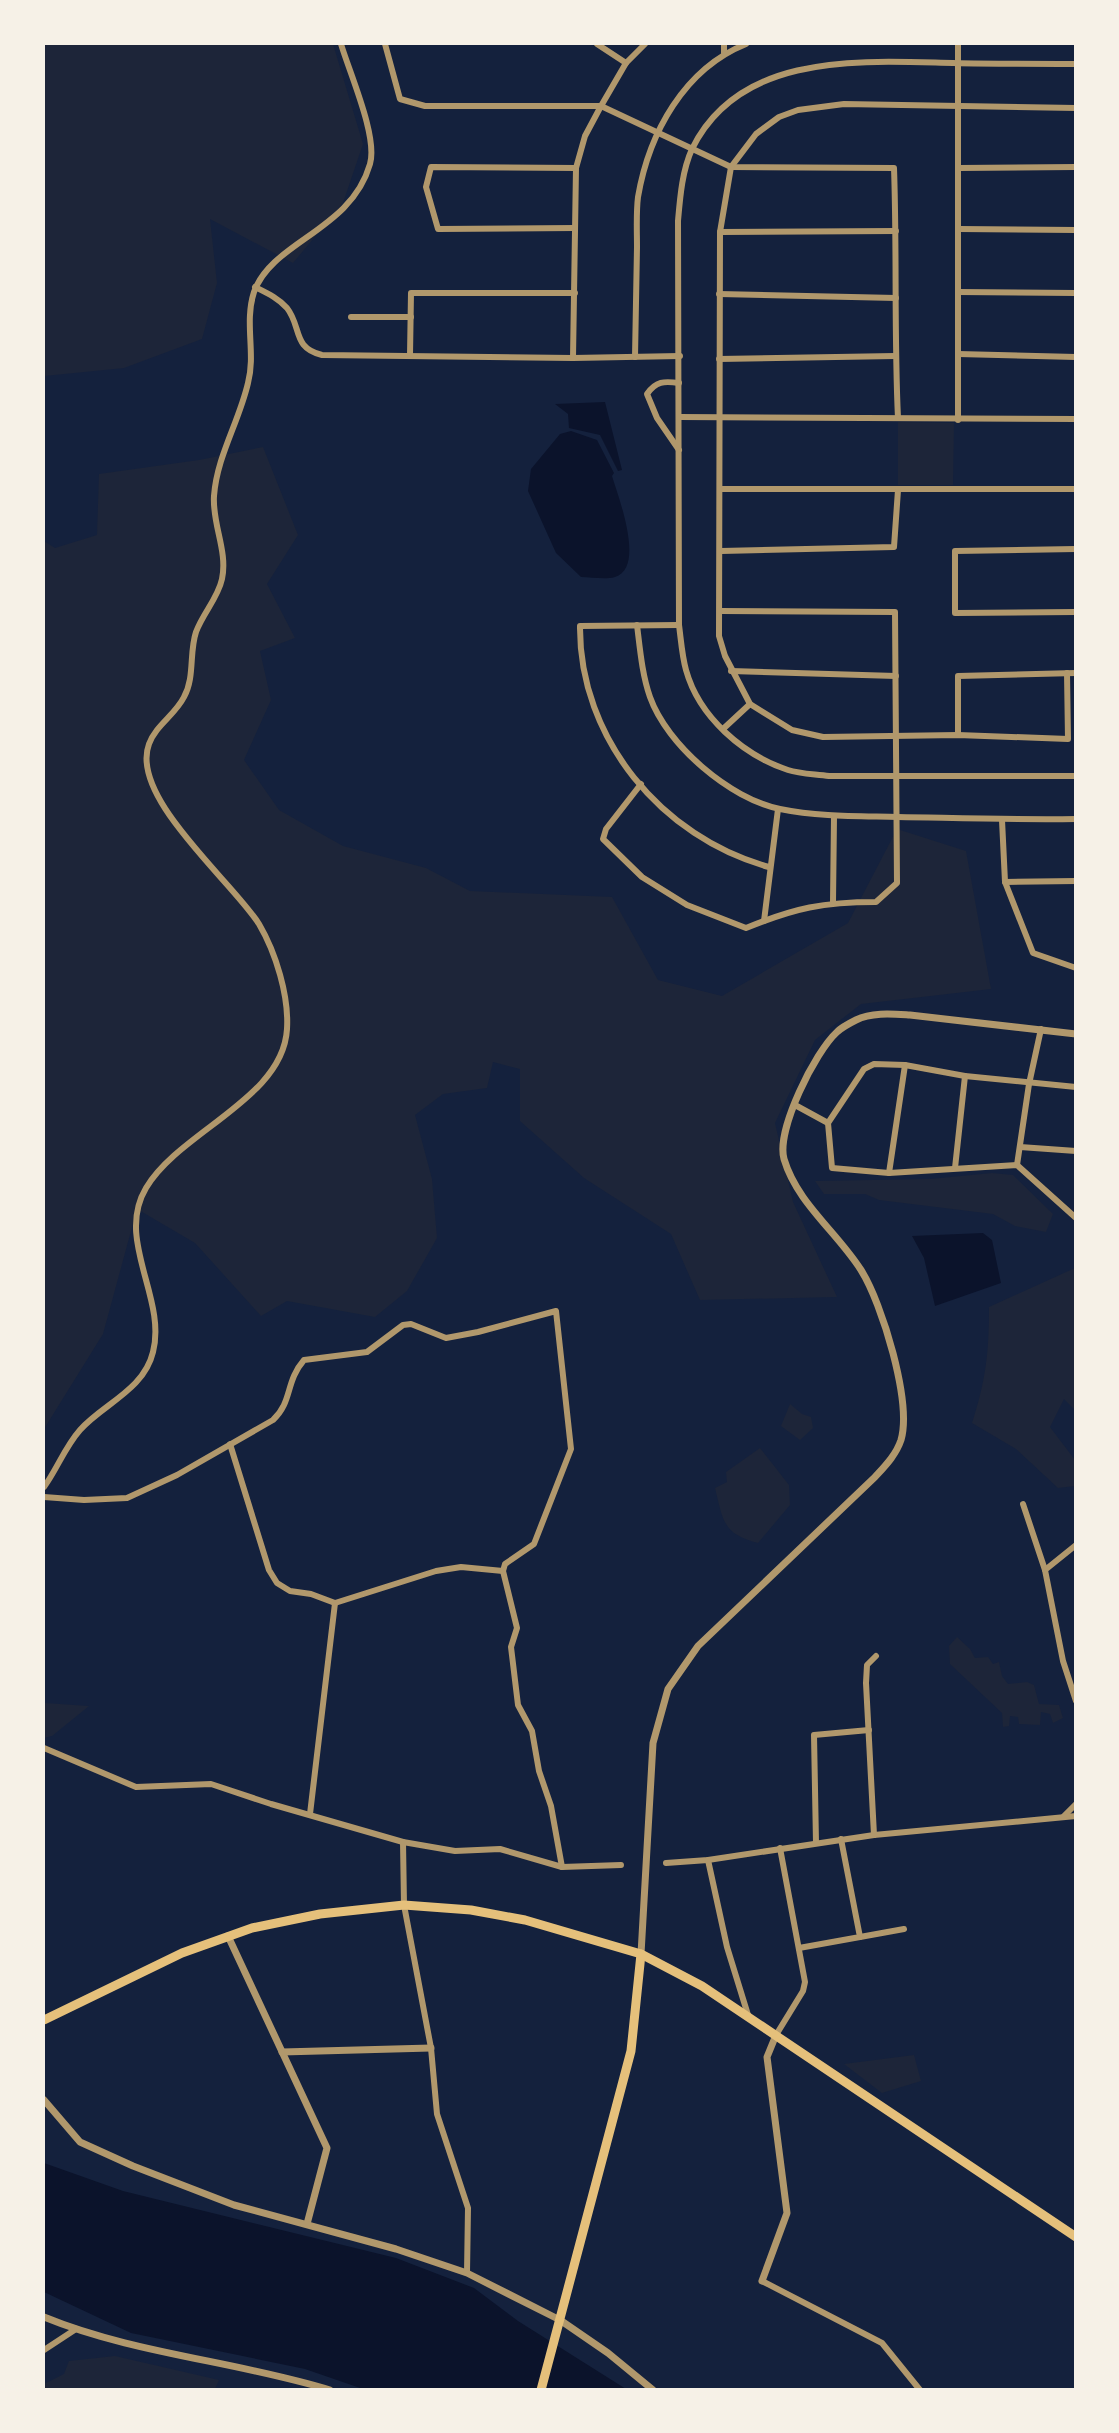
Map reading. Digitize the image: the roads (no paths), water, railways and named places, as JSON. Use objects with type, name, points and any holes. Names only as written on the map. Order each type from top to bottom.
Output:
[{"type":"main road","points":[[44,2020],[182,1953],[252,1928],[320,1914],[404,1905],[471,1910],[525,1920],[641,1954],[748,2015],[1076,2237]]},
{"type":"main road","points":[[541,2390],[631,2050],[641,1954]]},
{"type":"street","points":[[44,1487],[81,1429],[134,1385],[152,1359],[155,1326],[135,1220],[142,1194],[151,1179],[198,1134],[265,1081],[276,1067],[287,1030],[284,994],[274,959],[261,928],[245,904],[197,852],[175,823],[152,784],[146,761],[148,746],[156,730],[182,702],[190,685],[193,645],[197,628],[222,578],[222,554],[215,523],[214,498],[219,465],[248,385],[251,364],[248,318],[255,287],[285,253],[319,231],[346,207],[364,181],[372,159],[371,132],[341,44]]},
{"type":"street","points":[[386,44],[400,99],[425,106],[601,106],[731,167],[894,168],[895,356],[898,418]]},
{"type":"street","points":[[597,44],[626,63]]},
{"type":"street","points":[[573,358],[576,168],[585,136],[601,106],[626,63],[645,44]]},
{"type":"street","points":[[724,44],[724,53]]},
{"type":"street","points":[[635,357],[638,198],[656,132],[677,98],[724,53],[746,44]]},
{"type":"street","points":[[958,44],[958,420]]},
{"type":"street","points":[[1076,64],[901,62],[812,66],[773,77],[744,92],[723,109],[692,150],[681,188],[678,220],[679,625],[687,672],[701,703],[723,729],[763,760],[790,771],[829,776],[1076,776]]},
{"type":"street","points":[[1067,673],[1068,738],[958,735],[824,737],[792,730],[750,704],[731,671],[719,636],[721,489],[718,418],[719,294],[720,232],[731,167],[756,134],[779,117],[798,110],[844,104],[1076,108]]},
{"type":"street","points":[[575,228],[438,230],[426,187],[431,167],[576,168]]},
{"type":"street","points":[[959,168],[1076,167]]},
{"type":"street","points":[[959,229],[1076,230]]},
{"type":"street","points":[[720,232],[896,231]]},
{"type":"street","points":[[255,287],[278,299],[289,310],[301,342],[310,352],[322,355],[573,358],[680,356]]},
{"type":"street","points":[[958,292],[1076,293]]},
{"type":"street","points":[[410,355],[411,293],[575,293]]},
{"type":"street","points":[[719,294],[896,298]]},
{"type":"street","points":[[351,316],[411,317]]},
{"type":"street","points":[[958,354],[1076,357]]},
{"type":"street","points":[[719,358],[895,356]]},
{"type":"street","points":[[679,383],[665,381],[654,385],[648,394],[657,418],[679,451]]},
{"type":"street","points":[[679,417],[1076,419]]},
{"type":"street","points":[[721,489],[1076,489]]},
{"type":"street","points":[[721,551],[894,547],[898,490]]},
{"type":"street","points":[[1076,549],[955,551],[955,613],[1076,612]]},
{"type":"street","points":[[640,784],[606,829],[603,839],[642,877],[687,905],[746,928],[800,908],[833,902],[876,902],[897,883],[895,612],[720,611]]},
{"type":"street","points":[[637,625],[642,664],[650,698],[688,755],[743,795],[778,809],[834,817],[1076,819]]},
{"type":"street","points":[[679,625],[580,626],[580,651],[584,678],[599,721],[621,760],[640,784],[672,816],[706,843],[738,858],[769,867]]},
{"type":"street","points":[[731,671],[896,676]]},
{"type":"street","points":[[958,735],[958,676],[1076,673]]},
{"type":"street","points":[[723,729],[750,704]]},
{"type":"street","points":[[764,921],[778,809]]},
{"type":"street","points":[[833,902],[834,817]]},
{"type":"street","points":[[1002,820],[1005,882],[1033,953],[1076,968]]},
{"type":"street","points":[[1005,882],[1076,881]]},
{"type":"street","points":[[641,1954],[653,1743],[668,1689],[698,1646],[875,1477],[894,1455],[901,1439],[903,1417],[899,1383],[878,1305],[861,1270],[791,1178],[783,1156],[784,1131],[795,1105],[820,1055],[837,1032],[859,1018],[882,1014],[910,1015],[1076,1034]]},
{"type":"street","points":[[1017,1165],[1029,1084],[1041,1029]]},
{"type":"street","points":[[1076,1088],[965,1076],[905,1065],[874,1064],[864,1069],[828,1123],[832,1168],[889,1173],[1017,1165],[1076,1218]]},
{"type":"street","points":[[889,1173],[905,1065]]},
{"type":"street","points":[[955,1168],[965,1076]]},
{"type":"street","points":[[795,1105],[828,1123]]},
{"type":"street","points":[[1020,1147],[1076,1151]]},
{"type":"street","points":[[1067,1210],[1076,1211]]},
{"type":"street","points":[[44,1497],[84,1500],[127,1498],[177,1474],[273,1420],[284,1410],[293,1372],[303,1360],[367,1352],[403,1325],[411,1324],[446,1338],[478,1332],[556,1311],[571,1449],[534,1544],[505,1564],[502,1571],[517,1628],[511,1647],[518,1705],[532,1731],[539,1771],[551,1806],[562,1867]]},
{"type":"street","points":[[230,1444],[269,1570],[277,1583],[290,1591],[311,1594],[335,1603],[436,1571],[461,1566],[502,1571]]},
{"type":"street","points":[[1023,1504],[1045,1570],[1063,1661],[1076,1701]]},
{"type":"street","points":[[1045,1570],[1076,1545]]},
{"type":"street","points":[[310,1814],[335,1603]]},
{"type":"street","points":[[874,1835],[867,1665],[876,1656]]},
{"type":"street","points":[[816,1843],[814,1735],[869,1730]]},
{"type":"street","points":[[44,1748],[136,1786],[211,1784],[403,1842],[455,1851],[500,1849],[562,1867],[621,1865]]},
{"type":"street","points":[[1064,1816],[1076,1804]]},
{"type":"street","points":[[666,1863],[708,1860],[874,1835],[1076,1816]]},
{"type":"street","points":[[841,1839],[860,1937]]},
{"type":"street","points":[[403,1842],[404,1905],[431,2048],[437,2114],[468,2208],[467,2273]]},
{"type":"street","points":[[780,1848],[805,1987],[776,2035],[767,2057],[787,2213],[762,2281],[882,2343],[920,2390]]},
{"type":"street","points":[[708,1860],[728,1947],[748,2015]]},
{"type":"street","points":[[799,1948],[904,1929]]},
{"type":"street","points":[[228,1936],[327,2148],[307,2224]]},
{"type":"street","points":[[282,2052],[431,2048]]},
{"type":"street","points":[[44,2100],[80,2142],[88,2147],[234,2205],[396,2249],[467,2273],[608,2353],[653,2390]]},
{"type":"street","points":[[44,2317],[108,2339],[266,2371],[330,2390]]},
{"type":"street","points":[[44,2350],[76,2329]]}]
